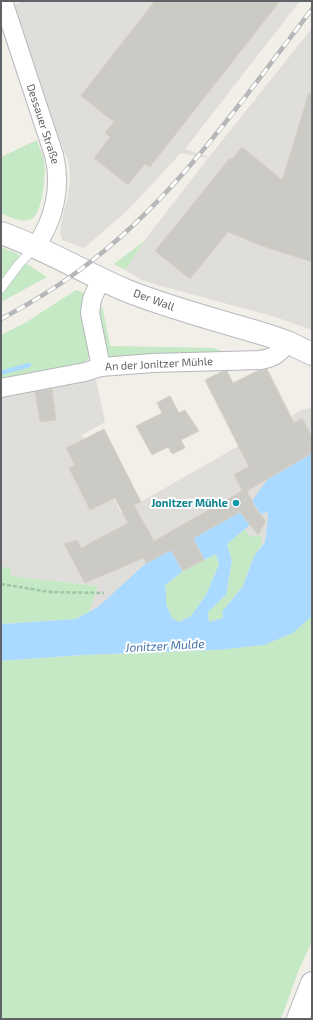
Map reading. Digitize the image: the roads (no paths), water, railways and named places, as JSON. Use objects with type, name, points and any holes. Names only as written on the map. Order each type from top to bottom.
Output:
[{"type":"main road","name":"Der Wall","points":[[1,233],[35,247],[101,279],[160,304],[270,336],[312,354]]},
{"type":"main road","points":[[298,1019],[312,983]]},
{"type":"street","name":"Dessauer Straße","points":[[4,1],[58,169],[54,207],[45,234],[35,247]]},
{"type":"street","points":[[100,367],[90,313],[92,299],[101,279]]},
{"type":"street","name":"An der Jonitzer Mühle","points":[[1,388],[85,372],[100,367],[153,363],[260,360],[276,356],[286,342]]},
{"type":"lane","points":[[1,288],[19,264],[35,247]]},
{"type":"water","name":"Jonitzer Mulde","points":[[312,452],[312,616],[293,633],[264,645],[217,650],[83,655],[1,661],[1,624],[76,619],[98,607],[146,563],[171,550],[183,571],[164,586],[166,589],[166,604],[172,618],[179,622],[191,616],[206,595],[219,564],[216,554],[204,560],[193,538],[250,506],[256,520],[227,544],[232,561],[226,595],[208,612],[209,622],[223,618],[222,612],[243,586],[254,556],[265,542],[268,517],[267,511],[261,515],[252,501],[267,480]]},
{"type":"waterway","points":[[1,373],[29,365]]},
{"type":"railway","points":[[1,319],[42,296],[72,276],[115,242],[147,212],[206,147],[312,9]]},
{"type":"place","name":"Jonitzer Mühle","points":[[236,503]]}]
